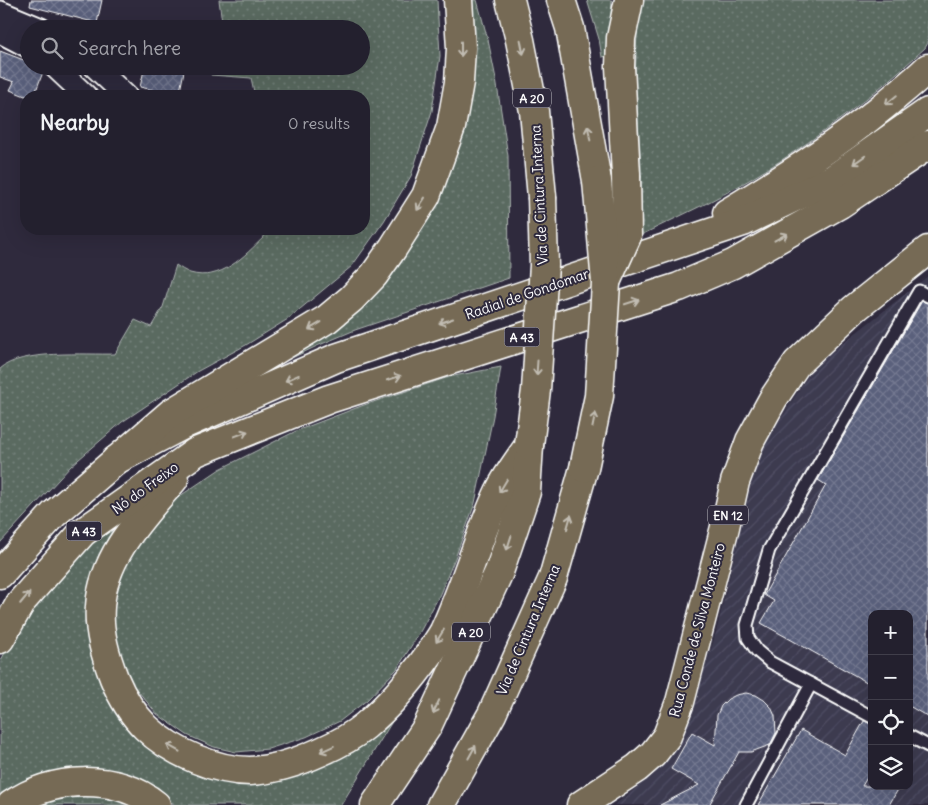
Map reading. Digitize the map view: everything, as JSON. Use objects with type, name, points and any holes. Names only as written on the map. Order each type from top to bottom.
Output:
[{"type":"main road","points":[[116,460],[171,413],[327,319],[351,299],[374,275],[426,196],[451,127],[459,82],[461,48],[458,0]]},
{"type":"main road","name":"Via de Cintura Interna","points":[[375,805],[427,726],[499,572],[526,492],[529,445],[536,390],[544,265],[542,197],[534,111],[510,0]]},
{"type":"main road","name":"Via de Cintura Interna","points":[[445,801],[492,714],[553,578],[584,468],[599,396],[606,283],[597,181],[570,28],[561,0]]},
{"type":"main road","points":[[606,283],[627,236],[626,175],[620,68],[621,38],[629,0]]},
{"type":"main road","points":[[674,244],[824,152],[876,113],[928,68]]},
{"type":"main road","name":"Radial de Gondomar","points":[[116,460],[185,424],[336,358],[743,222],[833,179],[928,112]]},
{"type":"main road","name":"A 43","points":[[196,452],[328,399],[679,287],[734,264],[840,204],[928,145]]},
{"type":"main road","name":"Rua Conde de Silva Monteiro","points":[[580,805],[637,768],[653,754],[667,736],[680,702],[735,482],[750,441],[774,399],[797,363],[804,356],[854,309],[928,250]]},
{"type":"main road","points":[[196,452],[137,523],[117,551],[107,576],[100,606],[102,641],[110,670],[122,697],[156,738],[175,750],[216,767],[249,771],[282,766],[336,745],[363,728],[387,706],[416,672],[443,632],[500,490],[529,445]]},
{"type":"main road","name":"Nó do Freixo","points":[[0,639],[21,602],[83,532],[196,452]]},
{"type":"main road","name":"A 43","points":[[0,574],[54,514],[116,460]]},
{"type":"main road","points":[[11,805],[42,788],[66,783],[110,785],[133,791],[156,805]]},
{"type":"street","points":[[0,12],[20,20]]},
{"type":"street","points":[[0,32],[20,42]]},
{"type":"street","points":[[64,75],[80,90]]},
{"type":"street","points":[[104,75],[120,90]]},
{"type":"lane","points":[[868,714],[770,662],[757,651],[748,638],[747,625],[769,550],[919,292],[928,296]]},
{"type":"lane","points":[[746,805],[811,684]]},
{"type":"lane","points":[[913,738],[928,746]]},
{"type":"shaded area","points":[[928,276],[928,805],[614,805],[655,774],[683,739],[716,632],[758,455],[814,366]]},
{"type":"green space","points":[[219,0],[437,0],[440,56],[432,111],[411,176],[384,221],[352,266],[288,319],[246,345],[198,371],[122,422],[71,466],[0,543],[0,369],[23,358],[38,356],[54,354],[115,354],[135,320],[151,327],[163,307],[176,265],[190,273],[201,275],[222,271],[240,259],[264,235],[370,235],[370,90],[254,90],[251,78],[211,75],[370,75],[370,20],[222,20]]},
{"type":"green space","points":[[463,0],[477,0],[496,79],[508,156],[509,278],[355,330],[229,388],[291,349],[435,189]]},
{"type":"green space","points":[[587,0],[612,0],[608,56],[602,57],[599,39]]},
{"type":"green space","points":[[642,0],[928,0],[928,43],[925,48],[875,92],[794,152],[707,203],[641,235],[641,165],[635,79],[637,33]]},
{"type":"green space","points":[[501,367],[475,503],[455,558],[439,596],[397,669],[367,700],[340,721],[306,737],[268,749],[236,752],[214,747],[187,735],[157,714],[133,685],[118,651],[109,613],[117,578],[154,516],[220,469],[296,431],[364,405],[449,377]]},
{"type":"green space","points":[[113,529],[99,554],[87,592],[85,623],[91,656],[101,682],[116,709],[246,779],[412,689],[341,805],[175,805],[154,790],[0,798],[0,662],[30,606],[89,545]]},
{"type":"green space","points":[[81,794],[118,799],[132,805],[31,805]]},
{"type":"building","points":[[31,0],[102,0],[98,20],[85,20],[30,6]]},
{"type":"building","points":[[0,51],[20,59],[20,75],[42,75],[36,90],[20,90],[20,94],[10,90],[14,82],[0,77]]},
{"type":"building","points":[[143,75],[183,75],[180,90],[153,90],[140,87]]},
{"type":"building","points":[[922,301],[928,303],[928,717],[913,708],[913,610],[868,610],[868,683],[761,623],[774,601],[764,595],[826,485],[818,480]]},
{"type":"building","points":[[746,693],[756,695],[771,707],[775,716],[776,733],[770,745],[751,752],[739,752],[709,805],[660,805],[699,785],[671,769],[692,732],[715,745],[717,715],[721,706],[728,699]]},
{"type":"building","points":[[864,721],[868,722],[868,776],[862,786],[868,786],[868,790],[898,790],[889,805],[758,805],[801,730],[845,755]]}]
